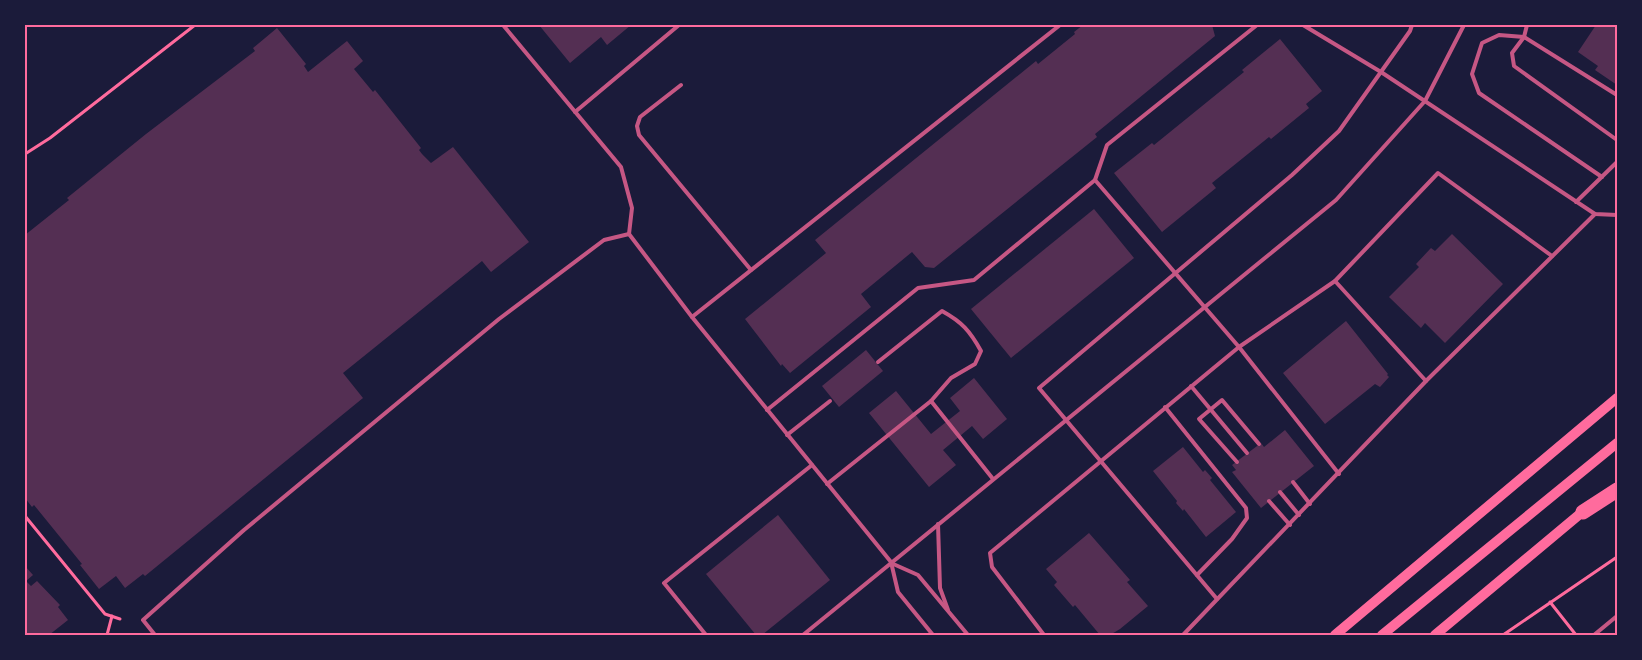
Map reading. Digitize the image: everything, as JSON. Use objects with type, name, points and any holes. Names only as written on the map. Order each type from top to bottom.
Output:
[{"type":"highway","points":[[1583,512],[1617,490]]},
{"type":"main road","points":[[1335,635],[1617,398]]},
{"type":"main road","points":[[1382,635],[1617,443]]},
{"type":"main road","points":[[1435,635],[1583,512],[1617,481]]},
{"type":"lane","points":[[503,25],[621,167],[632,208],[629,234],[692,317],[891,562],[918,575],[968,635]]},
{"type":"lane","points":[[575,112],[679,25]]},
{"type":"lane","points":[[692,317],[1060,25]]},
{"type":"lane","points":[[767,410],[918,288],[974,280],[1095,180],[1107,145],[1257,25]]},
{"type":"lane","points":[[1303,25],[1381,72],[1595,214],[1617,215]]},
{"type":"lane","points":[[1217,599],[1039,388],[1292,175],[1339,131],[1410,31],[1412,25]]},
{"type":"lane","points":[[803,635],[1336,200],[1425,101],[1464,25]]},
{"type":"lane","points":[[1527,25],[1524,37],[1512,53],[1514,66],[1617,140]]},
{"type":"lane","points":[[1602,177],[1479,93],[1472,74],[1482,44],[1499,35],[1524,37],[1617,96]]},
{"type":"lane","points":[[681,85],[640,117],[637,126],[640,135],[751,270]]},
{"type":"lane","points":[[1576,202],[1617,162]]},
{"type":"lane","points":[[1044,635],[992,567],[990,553],[1238,347],[1335,281],[1438,173],[1552,256]]},
{"type":"lane","points":[[1095,180],[1238,347],[1339,474]]},
{"type":"lane","points":[[1182,635],[1300,515],[1426,381],[1595,214]]},
{"type":"lane","points":[[156,635],[143,620],[264,513],[499,319],[604,240],[629,234]]},
{"type":"lane","points":[[1335,281],[1426,381]]},
{"type":"lane","points":[[827,484],[931,401],[951,378],[975,364],[981,351],[970,331],[955,318],[942,311],[878,362]]},
{"type":"lane","points":[[1191,386],[1247,453]]},
{"type":"lane","points":[[1237,462],[1199,419],[1222,400],[1259,444]]},
{"type":"lane","points":[[788,435],[830,401]]},
{"type":"lane","points":[[931,401],[993,479]]},
{"type":"lane","points":[[1165,407],[1246,508],[1247,518],[1237,532],[1197,575]]},
{"type":"lane","points":[[706,635],[664,583],[812,465]]},
{"type":"lane","points":[[1293,482],[1310,504]]},
{"type":"lane","points":[[1280,492],[1300,515]]},
{"type":"lane","points":[[1269,501],[1290,525]]},
{"type":"lane","points":[[938,524],[940,588],[950,614]]},
{"type":"lane","points":[[891,562],[898,592],[933,635]]},
{"type":"lane","points":[[1594,635],[1617,616]]},
{"type":"lane","points":[[146,635],[152,631]]},
{"type":"path","points":[[25,154],[50,138],[195,25]]},
{"type":"path","points":[[25,516],[105,614],[120,619]]},
{"type":"path","points":[[1503,635],[1617,557]]},
{"type":"path","points":[[1550,602],[1576,635]]},
{"type":"path","points":[[107,635],[112,616]]},
{"type":"building","points":[[539,25],[631,25],[607,45],[601,37],[570,63]]},
{"type":"building","points":[[1083,25],[1212,25],[1215,36],[1095,134],[1097,137],[934,268],[925,267],[912,252],[861,294],[871,307],[790,373],[782,364],[781,366],[745,319],[826,253],[815,240],[1036,61],[1038,64],[1075,34],[1074,32]]},
{"type":"building","points":[[1596,25],[1617,25],[1617,85],[1595,70],[1598,66],[1578,52]]},
{"type":"building","points":[[277,28],[306,64],[304,66],[308,72],[347,41],[363,61],[354,69],[373,92],[375,90],[421,148],[419,150],[422,154],[431,163],[453,147],[529,242],[491,272],[482,261],[343,373],[363,398],[145,576],[143,574],[125,588],[116,576],[99,589],[80,565],[82,564],[34,505],[32,507],[25,498],[25,235],[146,134],[255,51],[253,48]]},
{"type":"building","points":[[1280,39],[1322,91],[1306,104],[1309,108],[1271,139],[1269,137],[1212,183],[1216,188],[1162,232],[1114,173],[1152,143],[1154,145],[1244,72],[1242,70]]},
{"type":"building","points":[[1094,209],[1134,258],[1011,358],[971,309]]},
{"type":"building","points":[[1452,234],[1503,284],[1445,343],[1425,323],[1421,328],[1389,297],[1419,267],[1416,264],[1431,248],[1435,251]]},
{"type":"building","points":[[1346,321],[1389,377],[1380,387],[1375,384],[1325,424],[1283,373]]},
{"type":"building","points":[[866,350],[883,371],[839,407],[822,386]]},
{"type":"building","points":[[974,378],[1007,419],[983,439],[972,426],[943,450],[956,465],[929,487],[869,413],[896,391],[931,434],[960,411],[950,398]]},
{"type":"building","points":[[1285,430],[1314,466],[1261,508],[1232,472],[1236,470],[1232,465],[1261,443],[1264,447]]},
{"type":"building","points":[[1183,447],[1203,472],[1205,470],[1212,478],[1210,480],[1236,512],[1206,537],[1184,509],[1183,511],[1176,503],[1177,501],[1153,471]]},
{"type":"building","points":[[778,515],[830,580],[762,635],[756,635],[706,574]]},
{"type":"building","points":[[1089,533],[1130,580],[1127,582],[1148,606],[1110,635],[1100,635],[1075,605],[1073,607],[1054,585],[1057,582],[1046,569]]},
{"type":"building","points":[[25,566],[33,575],[26,581],[31,586],[37,581],[60,605],[58,607],[68,620],[49,635],[25,635]]}]
